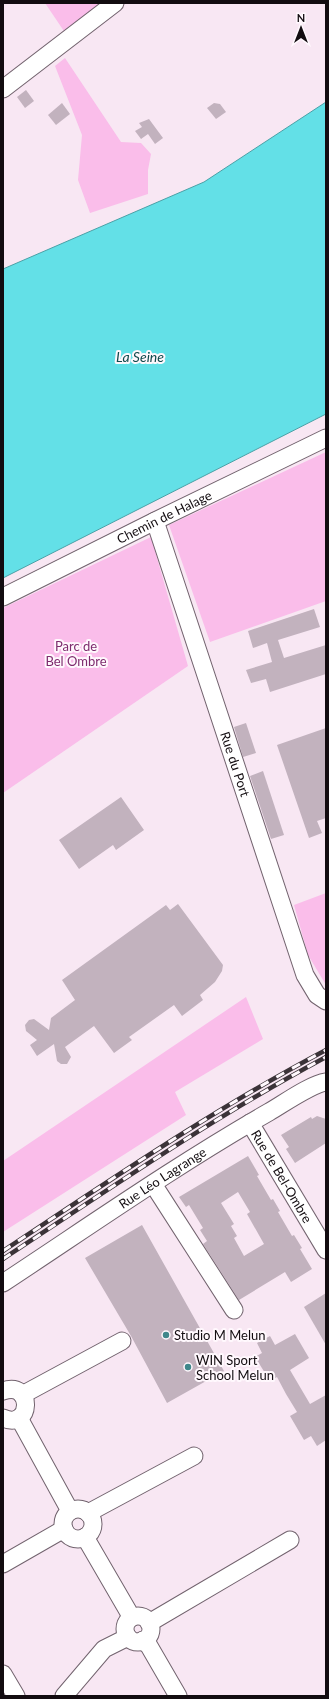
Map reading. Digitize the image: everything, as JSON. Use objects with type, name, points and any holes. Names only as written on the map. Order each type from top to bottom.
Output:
[{"type":"street","points":[[3,89],[115,3]]},
{"type":"street","name":"Chemin de Halage","points":[[3,598],[155,521],[326,438]]},
{"type":"street","name":"Rue du Port","points":[[155,521],[305,975],[317,995],[326,1001]]},
{"type":"street","name":"Rue Léo Lagrange","points":[[3,1282],[153,1184],[250,1123],[313,1087],[326,1082]]},
{"type":"street","name":"Rue de Bel-Ombre","points":[[250,1123],[326,1250]]},
{"type":"street","points":[[153,1184],[234,1310]]},
{"type":"street","points":[[22,1395],[122,1341]]},
{"type":"street","points":[[3,1392],[13,1390],[22,1395],[25,1399],[25,1410],[11,1418],[70,1512]]},
{"type":"street","points":[[88,1512],[194,1456]]},
{"type":"street","points":[[79,1509],[88,1512],[91,1516],[93,1526],[89,1534],[81,1539],[71,1537],[64,1529],[64,1519],[70,1512],[79,1509]]},
{"type":"street","points":[[3,1564],[64,1529]]},
{"type":"street","points":[[86,1537],[131,1618]]},
{"type":"street","points":[[149,1623],[290,1540]]},
{"type":"street","points":[[64,1696],[104,1649],[135,1639],[149,1635],[149,1623],[139,1616],[131,1618],[125,1629],[135,1639],[149,1646],[178,1696]]},
{"type":"street","points":[[3,1674],[16,1696]]},
{"type":"green space","points":[[45,3],[120,3],[72,43]]},
{"type":"green space","points":[[65,58],[121,142],[141,143],[151,154],[148,170],[148,194],[90,213],[78,180],[82,135],[55,66]]},
{"type":"green space","points":[[326,452],[326,601],[210,642],[169,525]]},
{"type":"green space","name":"Parc de Bel Ombre","points":[[151,537],[188,666],[3,793],[3,608]]},
{"type":"green space","points":[[326,893],[326,985],[308,955],[294,905]]},
{"type":"green space","points":[[246,997],[263,1039],[175,1092],[186,1115],[3,1232],[3,1161]]},
{"type":"water","name":"La Seine","points":[[326,102],[326,414],[3,578],[3,269],[204,182]]},
{"type":"building","points":[[26,90],[34,101],[25,108],[17,97]]},
{"type":"building","points":[[62,103],[70,114],[56,125],[48,115]]},
{"type":"building","points":[[214,103],[220,104],[226,112],[216,119],[207,108]]},
{"type":"building","points":[[149,119],[163,138],[155,144],[148,134],[141,139],[135,131],[142,127],[139,123]]},
{"type":"building","points":[[314,609],[320,627],[278,640],[284,658],[326,645],[326,674],[270,692],[266,679],[251,683],[246,670],[272,662],[267,643],[253,648],[248,631]]},
{"type":"building","points":[[246,723],[256,753],[243,757],[234,727]]},
{"type":"building","points":[[326,728],[326,818],[317,821],[322,833],[309,838],[277,745]]},
{"type":"building","points":[[263,771],[284,835],[271,839],[250,776]]},
{"type":"building","points":[[121,797],[144,830],[116,850],[113,845],[79,869],[59,840]]},
{"type":"building","points":[[178,904],[223,965],[222,971],[215,982],[200,995],[203,1000],[182,1016],[174,1005],[129,1037],[132,1040],[114,1053],[94,1026],[65,1047],[71,1057],[67,1064],[61,1064],[57,1061],[54,1044],[37,1056],[30,1045],[37,1040],[26,1031],[25,1025],[29,1020],[34,1019],[49,1030],[51,1018],[75,1000],[62,980],[166,905],[170,910]]},
{"type":"building","points":[[317,1116],[326,1119],[326,1143],[295,1163],[286,1149],[289,1147],[281,1135],[311,1117],[312,1119]]},
{"type":"building","points":[[248,1156],[259,1175],[257,1176],[271,1200],[273,1199],[280,1211],[278,1212],[292,1236],[294,1235],[302,1248],[300,1249],[312,1269],[291,1282],[285,1272],[239,1300],[203,1244],[207,1241],[200,1230],[203,1228],[189,1205],[186,1207],[179,1197]],"holes":[[[238,1192],[250,1212],[247,1214],[264,1244],[244,1256],[234,1238],[237,1236],[231,1226],[234,1224],[221,1203]]]},
{"type":"building","points":[[142,1225],[224,1371],[167,1403],[131,1336],[85,1258]]},
{"type":"building","points":[[326,1293],[326,1345],[304,1307]]},
{"type":"building","points":[[295,1334],[309,1358],[290,1370],[310,1404],[326,1395],[326,1440],[317,1446],[311,1436],[304,1440],[290,1416],[297,1412],[277,1377],[270,1381],[255,1357],[262,1353],[257,1343],[270,1336],[275,1345]]},
{"type":"railway","points":[[3,1251],[122,1172],[243,1096],[326,1050]]},
{"type":"railway","points":[[3,1259],[122,1180],[203,1129],[243,1104],[326,1057]]},
{"type":"place","name":"Studio M Melun","points":[[166,1335]]},
{"type":"place","name":"WIN Sport School Melun","points":[[188,1367]]}]
